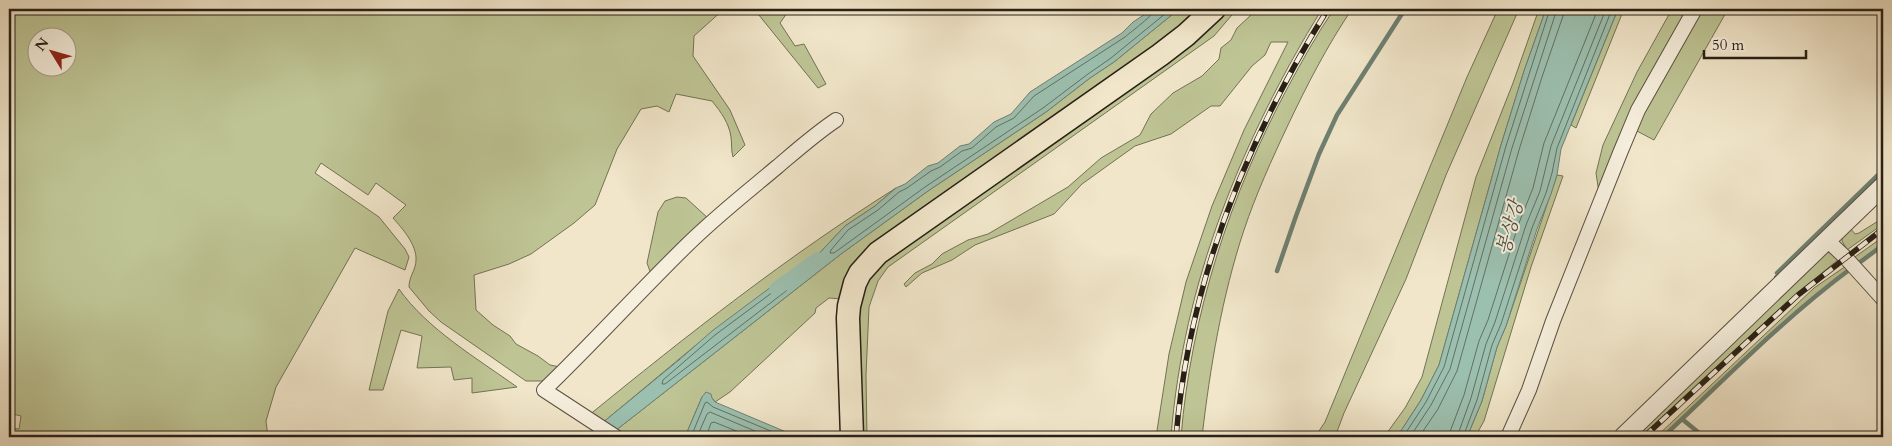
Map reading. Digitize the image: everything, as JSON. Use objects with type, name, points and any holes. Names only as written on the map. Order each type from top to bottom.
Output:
[{"type":"main road","points":[[852,437],[848,318],[852,293],[860,273],[878,253],[1160,55],[1186,35],[1214,9]]},
{"type":"street","points":[[1508,437],[1529,390],[1553,321],[1638,110],[1695,9]]},
{"type":"street","points":[[616,437],[544,390],[686,245],[736,200],[820,130],[836,120]]},
{"type":"street","points":[[1623,437],[1883,186]]},
{"type":"street","points":[[1827,240],[1883,299]]},
{"type":"shaded area","points":[[9,9],[724,9],[694,36],[693,56],[730,110],[745,145],[733,157],[728,127],[712,101],[676,94],[669,112],[657,106],[641,109],[617,149],[595,205],[574,223],[531,254],[509,264],[474,275],[476,310],[493,325],[510,336],[516,344],[550,365],[560,367],[545,381],[526,381],[441,322],[429,311],[409,287],[416,264],[416,254],[408,237],[393,218],[406,205],[376,183],[368,195],[321,163],[315,173],[379,217],[405,249],[409,257],[405,270],[355,248],[276,387],[266,421],[268,437],[20,437],[9,434],[9,428],[19,429],[21,416],[9,413]]},
{"type":"shaded area","points":[[754,9],[784,9],[787,13],[780,23],[795,46],[804,44],[826,84],[818,88]]},
{"type":"shaded area","points":[[1179,9],[1207,9],[856,269],[846,437],[841,437],[842,299],[829,298],[816,308],[815,313],[730,392],[715,402],[712,398],[702,397],[685,437],[628,437],[615,431],[841,254],[928,191],[1046,112],[1114,62]]},
{"type":"shaded area","points":[[1226,9],[1237,9],[1214,36],[888,267],[878,281],[869,307],[866,375],[867,437],[860,437],[855,311],[865,281],[890,256],[1212,23]]},
{"type":"shaded area","points":[[1253,9],[1322,9],[1266,109],[1242,161],[1221,214],[1203,268],[1188,323],[1171,437],[1156,437],[1169,354],[1186,282],[1212,206],[1244,130],[1288,42],[1271,42],[1265,55],[1252,66],[1220,106],[1211,106],[1171,134],[1135,146],[1082,184],[1054,214],[975,245],[952,260],[922,273],[906,287],[904,284],[915,273],[932,264],[942,254],[968,240],[988,234],[1068,187],[1101,158],[1140,135],[1151,114],[1173,93],[1202,76],[1219,59],[1221,48],[1231,40],[1237,28],[1251,15]]},
{"type":"shaded area","points":[[1334,9],[1352,9],[1302,95],[1270,164],[1236,255],[1218,332],[1202,437],[1181,437],[1186,391],[1204,301],[1231,213],[1267,128],[1304,57]]},
{"type":"shaded area","points":[[1498,9],[1519,9],[1446,175],[1406,279],[1344,413],[1335,437],[1315,437],[1325,422],[1467,77]]},
{"type":"shaded area","points":[[1539,9],[1546,9],[1501,145],[1439,365],[1421,400],[1397,437],[1384,437],[1405,408],[1422,377],[1476,177],[1513,83]]},
{"type":"shaded area","points":[[1618,9],[1624,9],[1576,128],[1571,125]]},
{"type":"shaded area","points":[[1672,9],[1691,9],[1599,193],[1596,173],[1603,145],[1637,72]]},
{"type":"shaded area","points":[[1700,9],[1728,9],[1654,140],[1635,130]]},
{"type":"shaded area","points":[[1883,173],[1883,180],[1778,281],[1774,277]]},
{"type":"shaded area","points":[[1557,175],[1563,176],[1531,267],[1484,421],[1475,437],[1467,437],[1482,401],[1497,347],[1506,326]]},
{"type":"shaded area","points":[[896,188],[875,206],[845,226],[793,278],[785,281],[696,345],[601,424],[588,416],[662,356],[777,268]]},
{"type":"shaded area","points":[[677,197],[686,198],[709,219],[651,274],[647,263],[658,212],[665,201]]},
{"type":"shaded area","points":[[1883,218],[1883,224],[1847,250],[1842,237],[1850,228],[1855,234],[1859,233]]},
{"type":"shaded area","points":[[1883,237],[1883,244],[1855,264],[1852,259]]},
{"type":"shaded area","points":[[1827,252],[1839,259],[1788,301],[1640,437],[1632,437]]},
{"type":"shaded area","points":[[1846,266],[1849,269],[1773,331],[1662,437],[1656,437],[1814,288]]},
{"type":"shaded area","points":[[399,289],[411,304],[438,330],[517,387],[472,393],[472,378],[454,380],[451,367],[417,368],[422,336],[401,330],[383,390],[369,390],[388,311]]},
{"type":"water","points":[[1153,9],[1179,9],[1114,62],[1046,112],[928,191],[841,254],[615,431],[601,424],[712,331],[775,284],[793,278],[845,226],[928,166],[938,163],[960,146],[969,144],[994,122],[1011,114],[1030,92],[1122,33],[1133,22]]},
{"type":"water","name":"봉상강","points":[[1546,9],[1618,9],[1561,149],[1557,175],[1551,194],[1537,229],[1506,326],[1497,347],[1482,401],[1467,437],[1397,437],[1421,400],[1439,365],[1501,145]]},
{"type":"water","points":[[706,392],[711,394],[715,402],[798,437],[685,437],[702,397]]},
{"type":"waterway","points":[[1277,271],[1319,154],[1337,115],[1405,9]]},
{"type":"waterway","points":[[1777,273],[1883,170]]},
{"type":"waterway","points":[[1859,263],[1883,245]]},
{"type":"waterway","points":[[776,289],[818,259]]},
{"type":"waterway","points":[[1663,437],[1800,309],[1849,270]]},
{"type":"waterway","points":[[1682,419],[1704,437]]},
{"type":"railway","points":[[1176,437],[1183,379],[1194,323],[1208,268],[1226,214],[1247,161],[1271,109],[1328,9]]},
{"type":"railway","points":[[1644,437],[1798,295],[1883,229]]}]
